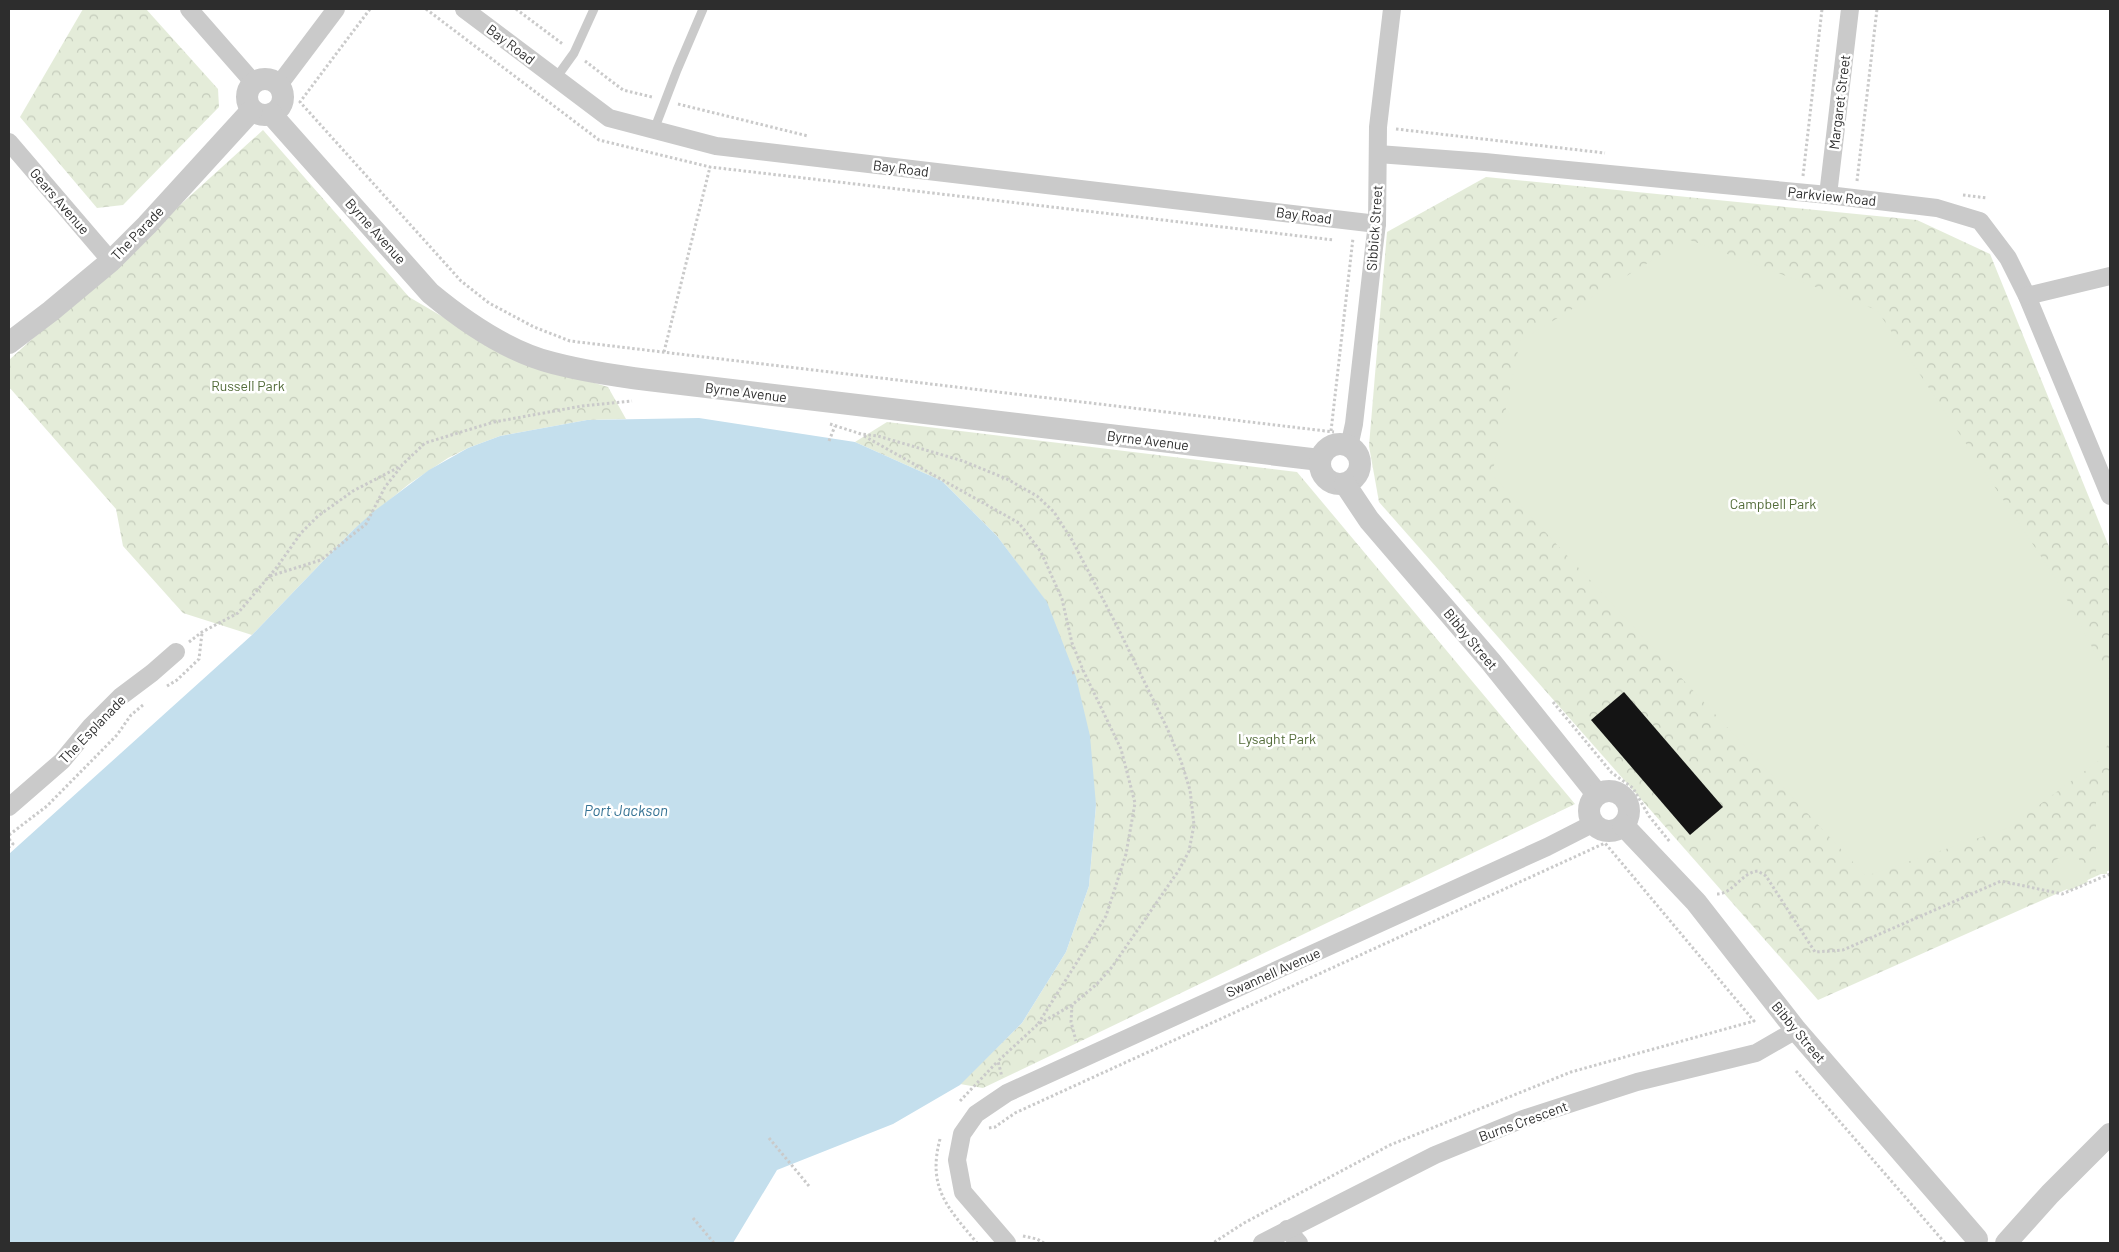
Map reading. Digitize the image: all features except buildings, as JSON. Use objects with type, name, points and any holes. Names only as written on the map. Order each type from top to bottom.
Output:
[{"type":"street","points":[[189,9],[254,83]]},
{"type":"street","points":[[278,86],[336,9]]},
{"type":"street","name":"Bay Road","points":[[464,9],[609,118],[716,146],[1377,224]]},
{"type":"street","name":"Sibbick Street","points":[[1350,440],[1377,224],[1378,127],[1392,9]]},
{"type":"street","name":"Margaret Street","points":[[1828,195],[1850,9]]},
{"type":"street","points":[[264,79],[274,82],[282,91],[282,102],[276,111],[262,112],[249,105],[247,93],[254,83],[264,79]]},
{"type":"street","name":"The Parade","points":[[9,343],[51,312],[111,260],[262,112]]},
{"type":"street","name":"Byrne Avenue","points":[[262,112],[430,293],[461,318],[524,352],[551,363],[648,380],[1320,460]]},
{"type":"street","name":"Gears Avenue","points":[[9,142],[111,260]]},
{"type":"street","name":"Parkview Road","points":[[1378,154],[1485,162],[1828,195],[1937,208],[1980,221],[2008,258],[2027,296],[2110,496]]},
{"type":"street","points":[[2027,296],[2110,276]]},
{"type":"street","points":[[1350,440],[1358,456],[1359,470],[1356,476],[1345,484],[1338,484],[1326,479],[1322,474],[1320,460],[1322,454],[1331,446],[1343,445],[1350,440]]},
{"type":"street","name":"Bibby Street","points":[[1345,484],[1369,520],[1491,662],[1597,794]]},
{"type":"street","name":"The Esplanade","points":[[9,807],[62,761],[91,726],[120,697],[176,652]]},
{"type":"street","points":[[1608,790],[1620,794],[1628,803],[1629,815],[1623,825],[1617,829],[1604,830],[1594,824],[1589,808],[1597,794],[1608,790]]},
{"type":"street","name":"Swannell Avenue","points":[[1014,1239],[963,1192],[957,1160],[962,1134],[976,1114],[1007,1094],[1083,1058],[1594,824]]},
{"type":"street","name":"Bibby Street","points":[[1623,825],[1696,902],[1796,1030],[1975,1241]]},
{"type":"street","name":"Burns Crescent","points":[[1262,1243],[1435,1155],[1523,1119],[1637,1082],[1756,1053],[1796,1030]]},
{"type":"street","points":[[1975,1241],[1982,1235],[1996,1235],[2006,1243],[2050,1194],[2110,1134]]},
{"type":"street","points":[[1287,1229],[1299,1243]]},
{"type":"lane","points":[[556,78],[574,53],[594,9]]},
{"type":"lane","points":[[654,130],[703,9]]},
{"type":"path","points":[[370,9],[300,102],[461,281],[489,304],[534,327],[570,341],[1350,440]]},
{"type":"path","points":[[516,9],[623,90],[815,137]]},
{"type":"path","points":[[1793,175],[1803,176],[1822,9]]},
{"type":"path","points":[[1857,183],[1877,9]]},
{"type":"path","points":[[1378,127],[1615,154]]},
{"type":"path","points":[[664,352],[710,167]]},
{"type":"path","points":[[269,576],[321,560],[366,524],[386,487],[401,466],[425,443],[494,422],[582,406],[623,400],[637,401]]},
{"type":"path","points":[[828,424],[861,434],[878,436],[963,461],[1007,479],[1037,496],[1054,512],[1072,540],[1167,728],[1181,761],[1190,790],[1194,825],[1189,851],[1179,870],[1112,967],[1097,984],[1072,1004],[1037,1025],[998,1061],[1007,1094]]},
{"type":"path","points":[[829,441],[835,426]]},
{"type":"path","points":[[861,434],[1019,523],[1041,552],[1062,600],[1072,643],[1121,749],[1135,803],[1126,854],[1106,916],[1037,1025]]},
{"type":"path","points":[[176,652],[202,632],[238,613],[301,533],[318,516],[353,491],[401,466]]},
{"type":"path","points":[[162,689],[177,680],[200,659],[202,632]]},
{"type":"path","points":[[1072,673],[1083,670]]},
{"type":"path","points":[[9,835],[47,806],[117,735],[131,715],[150,699]]},
{"type":"path","points":[[1551,700],[1612,773],[1633,788],[1649,816],[1674,847]]},
{"type":"path","points":[[9,839],[13,844],[9,848]]},
{"type":"path","points":[[982,1129],[995,1127],[1024,1109],[1605,843],[1754,1021]]},
{"type":"path","points":[[1712,893],[1719,895],[1725,893],[1752,871],[1758,871],[1766,876],[1814,952],[1843,950],[2001,882],[2062,894],[2110,874]]},
{"type":"path","points":[[1072,1004],[1071,1022],[1083,1058]]},
{"type":"path","points":[[1796,1071],[1945,1243]]},
{"type":"path","points":[[769,1138],[809,1186]]},
{"type":"path","points":[[693,1218],[714,1243]]},
{"type":"path","points":[[1014,1239],[1037,1239],[1044,1243]]},
{"type":"green space","points":[[83,9],[146,9],[218,89],[219,107],[123,205],[97,208],[20,117]]},
{"type":"green space","name":"Russell Park","points":[[263,130],[409,297],[513,358],[608,387],[626,419],[587,420],[500,436],[448,458],[409,484],[352,531],[252,635],[183,613],[123,546],[116,509],[9,387],[9,360]]},
{"type":"green space","name":"Campbell Park","points":[[1486,177],[1917,220],[1990,254],[2110,549],[2110,870],[1818,1000],[1379,502],[1369,446],[1387,232]]},
{"type":"green space","points":[[1687,239],[1877,310],[2056,579],[2110,681],[2110,739],[2101,759],[2008,828],[1866,876],[1492,475],[1520,341]]},
{"type":"green space","name":"Lysaght Park","points":[[887,422],[1297,472],[1575,804],[983,1088],[960,1084],[1022,1023],[1066,952],[1089,886],[1096,805],[1047,603],[997,536],[942,481],[855,442]]},
{"type":"green space","points":[[2108,794],[2110,794],[2110,868],[2107,868],[2107,874],[2096,874],[2096,799],[2108,799]]},
{"type":"green space","points":[[2076,851],[2088,882],[2068,891],[2055,860]]},
{"type":"water","name":"Port Jackson","points":[[699,418],[855,442],[942,481],[997,536],[1047,602],[1076,677],[1090,736],[1096,805],[1089,886],[1066,952],[1022,1023],[960,1085],[893,1124],[777,1170],[733,1243],[9,1243],[9,854],[252,635],[352,531],[373,512],[429,470],[468,448],[500,436],[587,420]]}]
